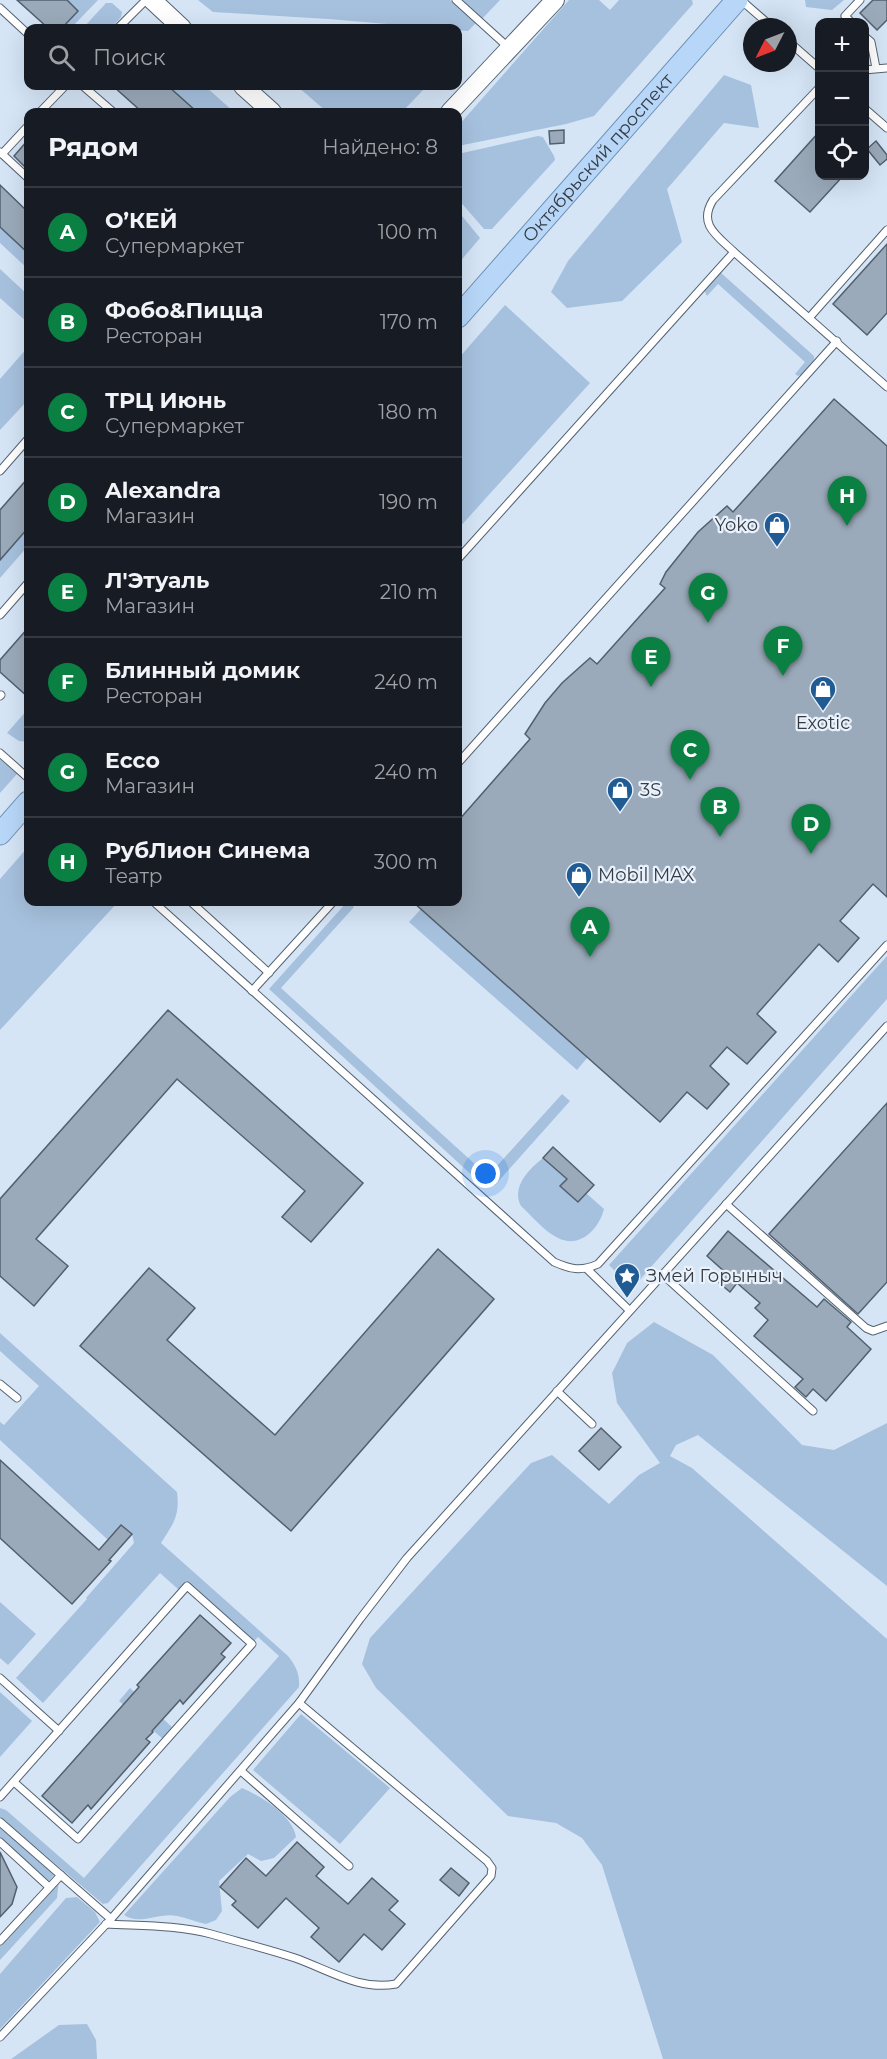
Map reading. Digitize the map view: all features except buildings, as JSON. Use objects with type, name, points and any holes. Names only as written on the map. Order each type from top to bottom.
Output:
[{"type":"main road","name":"Октябрьский проспект","points":[[462,312],[739,0]]},
{"type":"main road","points":[[0,834],[24,807]]},
{"type":"street","points":[[152,0],[178,24]]},
{"type":"street","points":[[454,108],[555,0]]},
{"type":"street","points":[[247,90],[268,108]]},
{"type":"lane","points":[[122,24],[146,0]]},
{"type":"lane","points":[[456,0],[509,48]]},
{"type":"lane","points":[[739,0],[761,18]]},
{"type":"lane","points":[[847,18],[845,16],[860,0]]},
{"type":"lane","points":[[0,8],[24,30]]},
{"type":"lane","points":[[869,40],[876,68]]},
{"type":"lane","points":[[797,49],[815,65]]},
{"type":"lane","points":[[869,69],[887,68]]},
{"type":"lane","points":[[44,108],[61,90]]},
{"type":"lane","points":[[87,90],[108,108]]},
{"type":"lane","points":[[815,91],[713,200],[707,209],[706,220],[714,234],[887,387]]},
{"type":"lane","points":[[869,112],[887,128]]},
{"type":"lane","points":[[24,130],[1,153],[24,174]]},
{"type":"lane","points":[[809,318],[887,230]]},
{"type":"lane","points":[[462,555],[734,252]]},
{"type":"lane","points":[[462,759],[837,341]]},
{"type":"lane","points":[[0,471],[24,444]]},
{"type":"lane","points":[[0,615],[24,588]]},
{"type":"lane","points":[[0,753],[24,774]]},
{"type":"lane","points":[[158,906],[554,1262],[570,1269],[587,1269],[598,1264],[887,945]]},
{"type":"lane","points":[[195,906],[269,973]]},
{"type":"lane","points":[[252,991],[329,906]]},
{"type":"lane","points":[[0,2037],[108,1922],[299,1703],[407,1558],[887,1026]]},
{"type":"lane","points":[[726,1204],[866,1328],[873,1331],[887,1326]]},
{"type":"lane","points":[[587,1269],[629,1310]]},
{"type":"lane","points":[[662,1274],[813,1411]]},
{"type":"lane","points":[[0,1384],[16,1398]]},
{"type":"lane","points":[[557,1390],[592,1424]]},
{"type":"lane","points":[[0,1797],[187,1586],[252,1644],[78,1839],[14,1782]]},
{"type":"lane","points":[[0,1678],[59,1731]]},
{"type":"lane","points":[[0,1822],[60,1875],[108,1922],[165,1926],[208,1934],[295,1958],[366,1985],[396,1984],[491,1876],[492,1868],[487,1861],[299,1703]]},
{"type":"lane","points":[[241,1771],[349,1866]]},
{"type":"lane","points":[[0,1842],[49,1887]]},
{"type":"lane","points":[[0,1941],[60,1875]]},
{"type":"shaded area","points":[[67,0],[98,0],[75,24],[66,24],[78,11]]},
{"type":"shaded area","points":[[198,0],[450,0],[476,23],[468,31],[462,30],[462,24],[387,24],[213,12]]},
{"type":"shaded area","points":[[461,0],[500,0],[482,19]]},
{"type":"shaded area","points":[[569,0],[599,0],[610,10],[619,0],[692,0],[693,4],[594,116],[462,145],[462,121]]},
{"type":"shaded area","points":[[805,0],[844,0],[832,10],[806,7]]},
{"type":"shaded area","points":[[106,3],[112,3],[122,12],[115,24],[87,24]]},
{"type":"shaded area","points":[[724,75],[751,85],[759,128],[724,123],[667,189],[682,242],[622,301],[567,308],[551,292],[568,261]]},
{"type":"shaded area","points":[[172,90],[209,90],[230,108],[193,108]]},
{"type":"shaded area","points":[[302,90],[423,90],[406,108],[322,108]]},
{"type":"shaded area","points":[[538,136],[543,137],[555,160],[492,229],[484,229],[462,204],[462,153]]},
{"type":"shaded area","points":[[462,216],[480,238],[462,259]]},
{"type":"shaded area","points":[[0,227],[24,249],[24,265],[0,243]]},
{"type":"shaded area","points":[[0,269],[24,291],[24,319],[0,298]]},
{"type":"shaded area","points":[[720,272],[814,356],[813,363],[807,371],[798,376],[795,374],[805,362],[718,284],[707,296],[704,290]]},
{"type":"shaded area","points":[[505,305],[590,383],[462,525],[462,354]]},
{"type":"shaded area","points":[[24,352],[24,404],[0,430],[0,379]]},
{"type":"shaded area","points":[[24,533],[24,551],[0,578],[0,560]]},
{"type":"shaded area","points":[[24,714],[24,742],[7,733]]},
{"type":"shaded area","points":[[0,759],[17,774],[0,793]]},
{"type":"shaded area","points":[[24,852],[24,906],[114,906],[0,1030],[0,879]]},
{"type":"shaded area","points":[[343,906],[353,906],[281,988],[488,1176],[562,1094],[570,1101],[495,1185],[487,1185],[475,1178],[269,989]]},
{"type":"shaded area","points":[[421,909],[588,1057],[577,1070],[409,922]]},
{"type":"shaded area","points":[[887,956],[887,999],[637,1283],[629,1285],[609,1265]]},
{"type":"shaded area","points":[[543,1158],[567,1179],[560,1186],[578,1202],[586,1193],[604,1209],[598,1224],[581,1239],[566,1241],[558,1238],[543,1228],[521,1206],[518,1199],[520,1185],[532,1167]]},
{"type":"shaded area","points":[[654,1322],[713,1355],[802,1445],[834,1450],[887,1423],[887,1586],[698,1435],[676,1445],[670,1456],[692,1468],[887,1639],[887,2059],[663,2059],[602,1865],[582,1838],[556,1823],[508,1816],[376,1688],[362,1664],[370,1638],[531,1463],[552,1455],[609,1504],[639,1475],[660,1463],[617,1403],[612,1373],[627,1343]]},
{"type":"shaded area","points":[[0,1333],[177,1492],[176,1514],[161,1543],[288,1656],[299,1678],[299,1687],[108,1903],[103,1904],[0,1817],[0,1808],[6,1810],[84,1878],[279,1656],[258,1637],[254,1641],[187,1582],[179,1590],[160,1573],[43,1703],[16,1678],[134,1543],[132,1534],[121,1525],[108,1540],[0,1440],[0,1422],[4,1425],[39,1386],[0,1351]]},
{"type":"shaded area","points":[[0,1602],[36,1634],[8,1665],[0,1658]]},
{"type":"shaded area","points":[[130,1688],[173,1728],[163,1739],[119,1701]]},
{"type":"shaded area","points":[[0,1692],[32,1721],[0,1757]]},
{"type":"shaded area","points":[[301,1714],[390,1788],[340,1844],[253,1770]]},
{"type":"shaded area","points":[[242,1788],[267,1801],[283,1814],[294,1829],[296,1837],[274,1858],[261,1861],[248,1854],[219,1881],[222,1911],[216,1920],[206,1924],[170,1915],[136,1919],[124,1915],[230,1797]]},
{"type":"shaded area","points":[[0,1826],[54,1875],[49,1881],[0,1838]]},
{"type":"shaded area","points":[[59,1879],[57,1898],[0,1960],[0,1944]]},
{"type":"shaded area","points":[[77,1897],[95,1912],[100,1922],[0,2029],[0,1974],[66,1898]]},
{"type":"shaded area","points":[[87,2024],[96,2040],[97,2059],[11,2059],[59,2025]]},
{"type":"place","name":"РубЛион Синема","points":[[847,526]]},
{"type":"place","name":"Yoko","points":[[777,548]]},
{"type":"place","name":"Ecco","points":[[708,623]]},
{"type":"place","name":"Блинный домик","points":[[783,676]]},
{"type":"place","name":"Л'Этуаль","points":[[651,687]]},
{"type":"place","name":"Exotic","points":[[823,712]]},
{"type":"place","name":"ТРЦ Июнь","points":[[690,780]]},
{"type":"place","name":"3S","points":[[620,813]]},
{"type":"place","name":"Фобо&Пицца","points":[[720,837]]},
{"type":"place","name":"Alexandra","points":[[811,854]]},
{"type":"place","name":"Mobil MAX","points":[[579,898]]},
{"type":"place","name":"О’КЕЙ","points":[[590,957]]},
{"type":"place","name":"Змей Горыныч","points":[[627,1299]]}]
